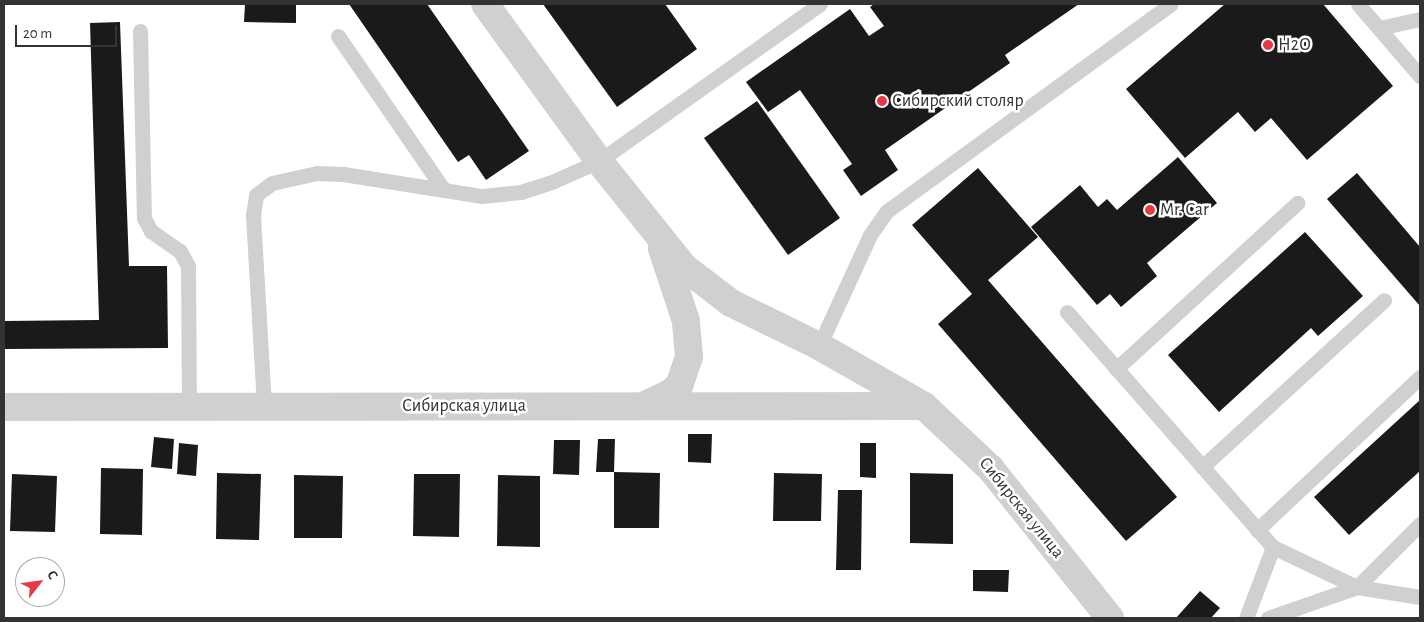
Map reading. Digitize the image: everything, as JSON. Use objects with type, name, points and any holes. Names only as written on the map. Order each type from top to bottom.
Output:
[{"type":"street","name":"Сибирская улица","points":[[485,4],[658,238],[706,287],[819,346],[924,406],[991,469],[1110,618]]},
{"type":"street","points":[[641,406],[663,398],[679,386],[689,357],[682,307],[658,238]]},
{"type":"street","name":"Сибирская улица","points":[[4,407],[924,406]]},
{"type":"lane","points":[[264,406],[253,215],[256,195],[272,183],[317,173],[343,174],[482,196],[521,192],[554,181],[600,161],[820,4]]},
{"type":"lane","points":[[819,346],[870,235],[887,211],[1170,4]]},
{"type":"lane","points":[[1358,4],[1420,76]]},
{"type":"lane","points":[[1379,28],[1420,19]]},
{"type":"lane","points":[[140,31],[144,218],[151,231],[180,250],[188,266],[189,407]]},
{"type":"lane","points":[[338,36],[444,190]]},
{"type":"lane","points":[[1116,369],[1296,203]]},
{"type":"lane","points":[[1202,467],[1384,300]]},
{"type":"lane","points":[[1067,312],[1273,547],[1358,587],[1420,597]]},
{"type":"lane","points":[[1257,530],[1420,377]]},
{"type":"lane","points":[[1268,618],[1358,587],[1420,524]]},
{"type":"lane","points":[[1246,618],[1273,547]]},
{"type":"building","points":[[245,4],[296,4],[296,23],[244,22]]},
{"type":"building","points":[[349,4],[427,4],[529,151],[486,180],[469,155],[458,162]]},
{"type":"building","points":[[543,4],[665,4],[697,49],[617,107]]},
{"type":"building","name":"Сибирский столяр","points":[[874,4],[1079,4],[1005,55],[1010,63],[885,150],[898,170],[861,196],[843,170],[852,164],[800,90],[768,112],[746,82],[850,9],[869,36],[884,26],[870,7]]},
{"type":"building","name":"Н2О","points":[[1225,4],[1323,4],[1393,86],[1307,160],[1271,118],[1255,132],[1238,112],[1185,158],[1126,89]]},
{"type":"building","points":[[120,22],[129,266],[167,266],[168,348],[4,349],[4,321],[99,320],[90,23]]},
{"type":"building","points":[[757,101],[840,218],[788,255],[704,138]]},
{"type":"building","points":[[1178,157],[1217,203],[1147,263],[1157,276],[1121,307],[1110,294],[1097,305],[1031,227],[1080,185],[1098,207],[1107,199],[1117,210]]},
{"type":"building","points":[[978,168],[1038,237],[988,280],[1177,497],[1126,541],[938,324],[972,294],[912,225]]},
{"type":"building","points":[[1357,173],[1420,247],[1420,306],[1327,199]]},
{"type":"building","points":[[1305,232],[1363,296],[1318,336],[1311,328],[1219,412],[1168,355]]},
{"type":"building","points":[[1420,400],[1420,471],[1349,535],[1314,497]]},
{"type":"building","points":[[688,434],[712,434],[711,463],[688,462]]},
{"type":"building","points":[[154,437],[174,439],[172,469],[151,467]]},
{"type":"building","points":[[598,439],[615,439],[614,472],[596,472]]},
{"type":"building","points":[[554,440],[580,440],[579,475],[553,474]]},
{"type":"building","points":[[179,443],[198,445],[196,476],[177,474]]},
{"type":"building","points":[[860,443],[876,443],[876,478],[860,477]]},
{"type":"building","points":[[101,468],[143,469],[142,535],[100,534]]},
{"type":"building","points":[[614,472],[660,473],[659,528],[614,528]]},
{"type":"building","points":[[217,473],[261,474],[259,540],[216,539]]},
{"type":"building","points":[[774,473],[822,474],[821,521],[773,521]]},
{"type":"building","points":[[910,473],[953,474],[953,544],[910,543]]},
{"type":"building","points":[[12,474],[57,476],[55,532],[10,531]]},
{"type":"building","points":[[414,474],[460,474],[459,537],[413,536]]},
{"type":"building","points":[[294,475],[343,476],[342,538],[294,538]]},
{"type":"building","points":[[498,475],[540,476],[540,547],[497,546]]},
{"type":"building","points":[[838,490],[862,490],[861,570],[836,570]]},
{"type":"building","points":[[973,570],[1009,570],[1008,592],[973,591]]},
{"type":"building","points":[[1200,591],[1220,608],[1211,618],[1176,618]]},
{"type":"place","name":"Н2О","points":[[1268,45]]},
{"type":"place","name":"Сибирский столяр","points":[[882,101]]},
{"type":"place","name":"Mr. Car","points":[[1150,210]]}]
